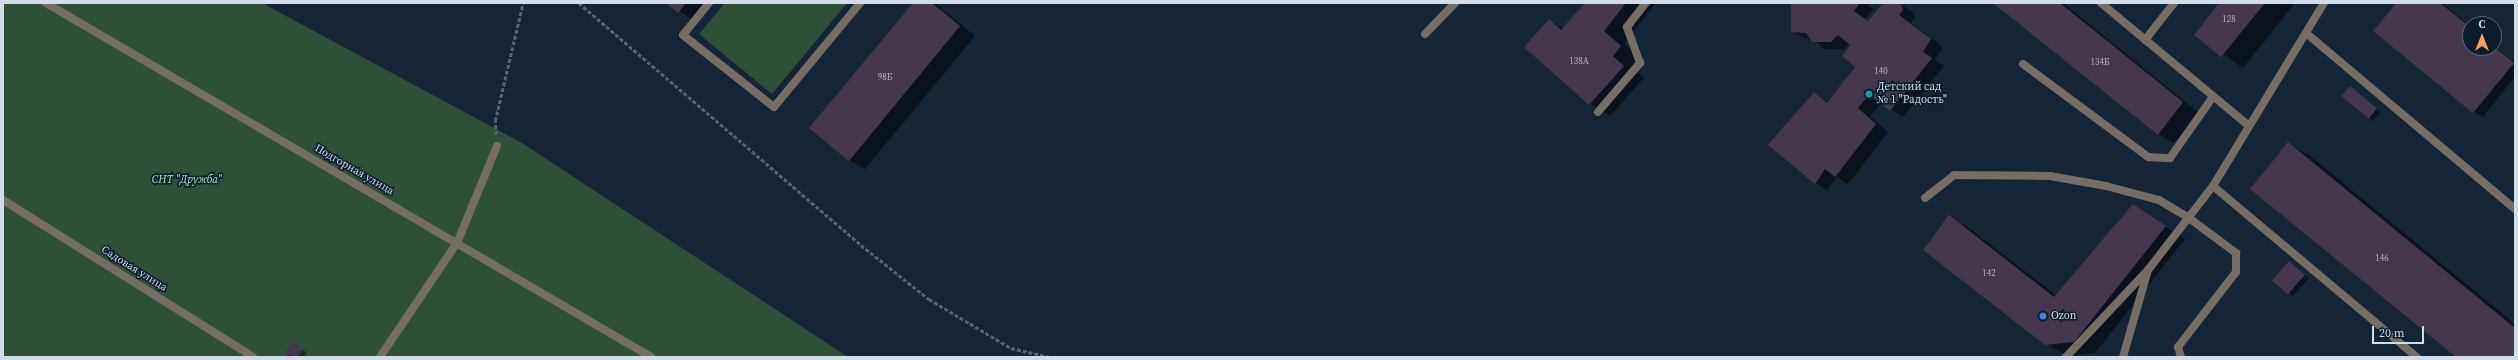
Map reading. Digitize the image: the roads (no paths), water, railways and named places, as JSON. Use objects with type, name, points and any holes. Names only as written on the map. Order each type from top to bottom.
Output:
[{"type":"street","name":"Подгорная улица","points":[[46,3],[651,357]]},
{"type":"street","points":[[709,3],[683,35],[774,107],[860,3]]},
{"type":"street","points":[[1425,34],[1455,3]]},
{"type":"street","points":[[1598,112],[1640,63],[1627,27],[1646,3]]},
{"type":"street","points":[[2101,3],[2212,98],[2249,126]]},
{"type":"street","points":[[2145,40],[2174,3]]},
{"type":"street","points":[[2066,357],[2148,270],[2213,186],[2324,3]]},
{"type":"street","points":[[2306,33],[2515,209]]},
{"type":"street","points":[[2023,64],[2148,157],[2170,158],[2212,98]]},
{"type":"street","points":[[380,357],[457,243],[497,146]]},
{"type":"street","points":[[1925,198],[1954,175],[2050,176],[2106,186],[2159,200],[2189,218],[2236,252],[2236,272],[2178,348],[2181,357]]},
{"type":"street","points":[[2213,186],[2417,357]]},
{"type":"street","name":"Садовая улица","points":[[3,200],[253,357]]},
{"type":"street","points":[[2123,357],[2148,270]]},
{"type":"place","name":"Детский сад № 1 \"Радость\"","points":[[1869,94]]},
{"type":"place","name":"Ozon","points":[[2043,316]]},
{"type":"park label","name":"СНТ \"Дружба\"","points":[[187,180]]}]
